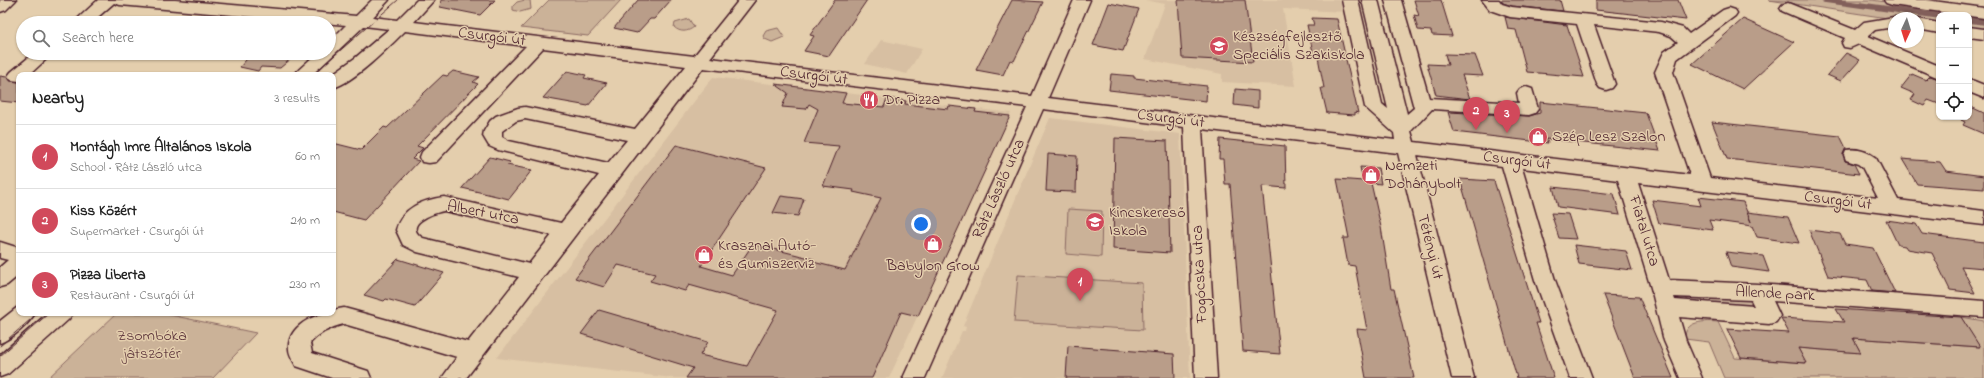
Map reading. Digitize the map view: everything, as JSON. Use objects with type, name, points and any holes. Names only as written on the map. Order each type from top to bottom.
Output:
[{"type":"street","points":[[0,7],[8,0]]},
{"type":"street","points":[[89,16],[108,0]]},
{"type":"street","name":"Csurgói út","points":[[120,0],[310,16]]},
{"type":"street","points":[[336,43],[358,20],[381,0]]},
{"type":"street","points":[[336,79],[361,62],[426,0]]},
{"type":"street","points":[[452,378],[532,273],[747,0]]},
{"type":"street","name":"Rátz László utca","points":[[914,378],[1038,103],[1082,0]]},
{"type":"street","points":[[1350,0],[1374,107],[1404,139],[1423,109],[1392,0]]},
{"type":"street","name":"Tétényi út","points":[[1370,0],[1463,378]]},
{"type":"street","points":[[1490,0],[1500,9],[1510,12],[1584,18],[1665,28],[1677,32],[1687,42]]},
{"type":"street","points":[[1892,0],[1984,13]]},
{"type":"street","points":[[1788,8],[1853,41],[1936,71]]},
{"type":"street","points":[[1703,185],[1664,72],[1670,56],[1687,42],[1729,13]]},
{"type":"street","name":"Csurgói út","points":[[336,18],[1193,122],[1404,139],[1510,160],[1703,185],[1984,218]]},
{"type":"street","points":[[1584,18],[1606,84]]},
{"type":"street","points":[[336,78],[370,42],[370,32],[367,27],[358,20]]},
{"type":"street","points":[[1853,41],[1870,26],[1888,23]]},
{"type":"street","points":[[1924,25],[1936,27]]},
{"type":"street","points":[[1972,32],[1984,34]]},
{"type":"street","points":[[429,157],[538,42]]},
{"type":"street","points":[[22,72],[36,60]]},
{"type":"street","points":[[305,72],[319,60]]},
{"type":"street","points":[[1660,79],[1655,80],[1654,83],[1666,119],[1683,129]]},
{"type":"street","points":[[1972,86],[1984,92]]},
{"type":"street","points":[[1421,102],[1529,109],[1526,93]]},
{"type":"street","points":[[612,171],[504,146],[494,140],[493,130],[496,125],[506,118],[525,113],[639,136]]},
{"type":"street","name":"Fogócska utca","points":[[1193,122],[1206,378]]},
{"type":"street","points":[[1853,155],[1865,159],[1869,163],[1892,207]]},
{"type":"street","points":[[1510,160],[1545,280],[1581,378]]},
{"type":"street","name":"Fiatal utca","points":[[1626,175],[1661,288]]},
{"type":"street","name":"Albert utca","points":[[532,273],[418,244],[411,241],[407,236],[407,225],[418,213],[435,205],[444,204],[565,231]]},
{"type":"street","points":[[0,250],[16,255]]},
{"type":"street","points":[[0,279],[16,266]]},
{"type":"street","points":[[1661,288],[1675,341],[1691,378]]},
{"type":"street","name":"Allende park","points":[[1661,288],[1758,292],[1984,309]]},
{"type":"street","points":[[1666,308],[1769,316],[1758,292]]},
{"type":"street","points":[[1,331],[20,316]]},
{"type":"street","points":[[0,368],[59,316]]},
{"type":"street","points":[[360,378],[304,360],[300,355],[299,348],[306,333],[324,320],[344,316],[472,352]]},
{"type":"shaded area","name":"Készségfejlesztő Speciális Szakiskola","points":[[1145,0],[1344,0],[1347,12],[1283,9],[1296,86],[1222,82],[1222,74],[1145,59],[1165,4]]},
{"type":"shaded area","points":[[881,40],[922,49],[907,74],[865,64]]},
{"type":"shaded area","points":[[713,77],[1011,113],[889,378],[673,378],[497,358]]},
{"type":"shaded area","points":[[1050,118],[1180,134],[1190,378],[942,378],[962,331],[965,331],[966,327],[963,326]]},
{"type":"green space","points":[[530,0],[531,9],[520,12],[513,10],[513,6],[517,2]]},
{"type":"green space","points":[[549,0],[621,0],[588,36],[521,28]]},
{"type":"green space","points":[[1769,0],[1872,0],[1956,12],[1936,12],[1936,25],[1924,23],[1924,12],[1888,12],[1888,18]]},
{"type":"green space","points":[[1972,14],[1984,16],[1984,32],[1972,30]]},
{"type":"green space","points":[[689,19],[694,27],[692,29],[681,31],[674,27],[675,23]]},
{"type":"green space","points":[[778,28],[784,37],[772,42],[765,39],[763,36],[766,31]]},
{"type":"green space","points":[[1068,209],[1102,211],[1101,257],[1066,254]]},
{"type":"green space","points":[[1018,275],[1142,283],[1143,330],[1014,322]]},
{"type":"green space","points":[[1690,295],[1749,297],[1756,308],[1691,302],[1685,298]]},
{"type":"green space","name":"Zsombóka játszótér","points":[[114,316],[175,316],[256,333],[213,378],[48,378]]},
{"type":"green space","points":[[1961,317],[1984,321],[1984,378],[1724,378],[1709,342],[1685,339],[1688,328],[1692,325],[1702,322],[1718,322],[1735,358],[1805,363],[1798,348],[1861,353],[1853,338],[1979,347]]},
{"type":"building","points":[[441,0],[495,0],[480,15],[440,7]]},
{"type":"building","points":[[638,0],[671,0],[654,19],[650,19],[637,33],[614,28]]},
{"type":"building","points":[[835,0],[867,0],[829,56],[804,51],[814,36],[810,35]]},
{"type":"building","points":[[1012,0],[1043,2],[1014,61],[1010,60],[1003,75],[976,70]]},
{"type":"building","points":[[1178,0],[1245,0],[1253,62],[1182,58]]},
{"type":"building","points":[[1414,0],[1441,0],[1452,36],[1432,35],[1431,31],[1418,30],[1414,15],[1419,16]]},
{"type":"building","points":[[1501,0],[1560,0],[1563,11],[1512,6],[1503,3]]},
{"type":"building","points":[[1596,0],[1678,0],[1686,20],[1596,10]]},
{"type":"building","points":[[1109,3],[1139,9],[1123,51],[1093,45]]},
{"type":"building","points":[[1505,17],[1567,25],[1584,77],[1527,72],[1516,30],[1508,29]]},
{"type":"building","points":[[1312,18],[1337,19],[1358,113],[1355,112],[1355,115],[1327,113],[1321,88],[1324,88],[1317,52],[1313,52],[1307,25],[1314,25]]},
{"type":"building","points":[[1743,19],[1794,42],[1743,89],[1692,64]]},
{"type":"building","points":[[1846,53],[1860,60],[1841,81],[1827,75]]},
{"type":"building","points":[[1445,54],[1475,55],[1483,76],[1462,75],[1470,99],[1436,95],[1427,64],[1448,65]]},
{"type":"building","points":[[246,60],[290,60],[280,68],[261,67],[258,71],[240,67]]},
{"type":"building","points":[[453,71],[479,77],[473,82],[478,84],[417,146],[423,148],[412,159],[419,161],[364,220],[336,213],[336,144],[361,150],[384,127],[387,128],[443,75],[447,76]]},
{"type":"building","points":[[567,71],[586,75],[584,78],[607,83],[588,106],[543,98]]},
{"type":"building","points":[[1111,74],[1207,86],[1206,101],[1109,90]]},
{"type":"building","points":[[1912,74],[1926,80],[1930,76],[1936,78],[1936,103],[1928,100],[1924,106],[1911,100],[1915,94],[1901,88]]},
{"type":"building","points":[[0,76],[7,77],[11,81],[16,82],[16,103],[0,101]]},
{"type":"building","points":[[775,84],[846,93],[842,103],[884,107],[887,98],[906,101],[905,104],[948,109],[949,106],[976,109],[975,112],[1010,116],[918,316],[901,312],[872,378],[686,378],[693,368],[581,334],[599,310],[708,342],[700,355],[747,366],[778,310],[689,285],[685,291],[650,281],[655,274],[618,265],[604,287],[575,278],[676,145],[766,168],[701,266],[732,275],[753,244],[814,259],[813,262],[845,270],[881,198],[853,192],[854,190],[823,186],[839,146],[804,143],[818,109],[809,104],[806,109],[782,107],[788,93]]},
{"type":"building","points":[[1235,89],[1258,91],[1258,108],[1234,105]]},
{"type":"building","points":[[1540,102],[1646,113],[1660,151],[1546,139],[1548,143],[1454,132],[1448,112],[1529,116],[1540,113]]},
{"type":"building","points":[[1972,107],[1984,113],[1984,134],[1963,125],[1965,122],[1961,120],[1972,120]]},
{"type":"building","points":[[1712,122],[1840,136],[1846,148],[1843,154],[1845,161],[1854,164],[1859,174],[1727,159]]},
{"type":"building","points":[[1115,138],[1167,141],[1170,253],[1113,249]]},
{"type":"building","points":[[1220,139],[1285,146],[1286,188],[1262,186],[1280,354],[1243,351],[1230,184],[1225,184],[1223,159],[1219,159]]},
{"type":"building","points":[[1048,154],[1077,156],[1076,192],[1046,191]]},
{"type":"building","points":[[490,157],[510,162],[507,165],[532,170],[509,199],[462,188]]},
{"type":"building","points":[[1902,159],[1940,162],[1946,171],[1984,176],[1984,189],[1917,184]]},
{"type":"building","points":[[1360,167],[1378,168],[1381,184],[1371,183],[1381,227],[1391,289],[1394,289],[1414,378],[1366,378],[1357,329],[1367,330],[1355,266],[1348,265],[1343,238],[1349,238],[1337,179],[1363,181]]},
{"type":"building","points":[[1460,179],[1494,181],[1539,323],[1536,323],[1554,378],[1517,378]]},
{"type":"building","points":[[1553,187],[1614,194],[1620,215],[1558,207]]},
{"type":"building","points":[[781,196],[804,199],[798,216],[773,213]]},
{"type":"building","points":[[1698,197],[1743,202],[1747,212],[1788,217],[1799,243],[1757,237],[1752,226],[1709,220],[1713,230],[1659,223],[1652,200],[1701,206]]},
{"type":"building","points":[[1551,213],[1568,214],[1576,239],[1559,238]]},
{"type":"building","points":[[1886,220],[1916,224],[1922,234],[1984,242],[1984,268],[1961,266],[1975,293],[1950,290],[1932,253],[1907,249],[1905,246],[1898,245]]},
{"type":"building","points":[[1809,230],[1840,234],[1845,244],[1873,248],[1895,293],[1872,291],[1867,280],[1828,276]]},
{"type":"building","points":[[1574,245],[1626,251],[1632,270],[1579,264]]},
{"type":"building","points":[[1726,252],[1763,256],[1769,272],[1731,267]]},
{"type":"building","points":[[398,259],[444,273],[415,307],[386,299],[384,301],[364,295]]},
{"type":"building","points":[[1603,295],[1639,297],[1673,378],[1635,378]]},
{"type":"building","points":[[1836,309],[1961,317],[1980,347],[1853,338],[1861,353],[1798,348],[1806,363],[1741,358],[1727,329],[1789,333],[1781,318],[1844,322]]},
{"type":"building","points":[[1068,346],[1174,354],[1175,378],[1066,378]]},
{"type":"waterway","points":[[1824,0],[1936,16]]},
{"type":"waterway","points":[[1972,20],[1984,22]]},
{"type":"tram line","points":[[336,54],[398,0]]},
{"type":"tram line","points":[[315,72],[329,60]]},
{"type":"tram line","points":[[0,346],[35,316]]},
{"type":"tram line","points":[[0,356],[46,316]]},
{"type":"place","name":"Készségfejlesztő Speciális Szakiskola","points":[[1219,46]]},
{"type":"place","name":"Dr. Pizza","points":[[869,100]]},
{"type":"place","name":"Kiss Közért","points":[[1476,130]]},
{"type":"place","name":"Pizza Liberta","points":[[1507,133]]},
{"type":"place","name":"Szép Lesz Szalon","points":[[1538,137]]},
{"type":"place","name":"Nemzeti Dohánybolt","points":[[1371,175]]},
{"type":"place","name":"Kincskereső Iskola","points":[[1095,222]]},
{"type":"place","name":"Babylon Grow","points":[[933,244]]},
{"type":"place","name":"Krasznai Autó- és Gumiszerviz","points":[[704,255]]},
{"type":"place","name":"Montágh Imre Általános Iskola","points":[[1080,301]]}]
